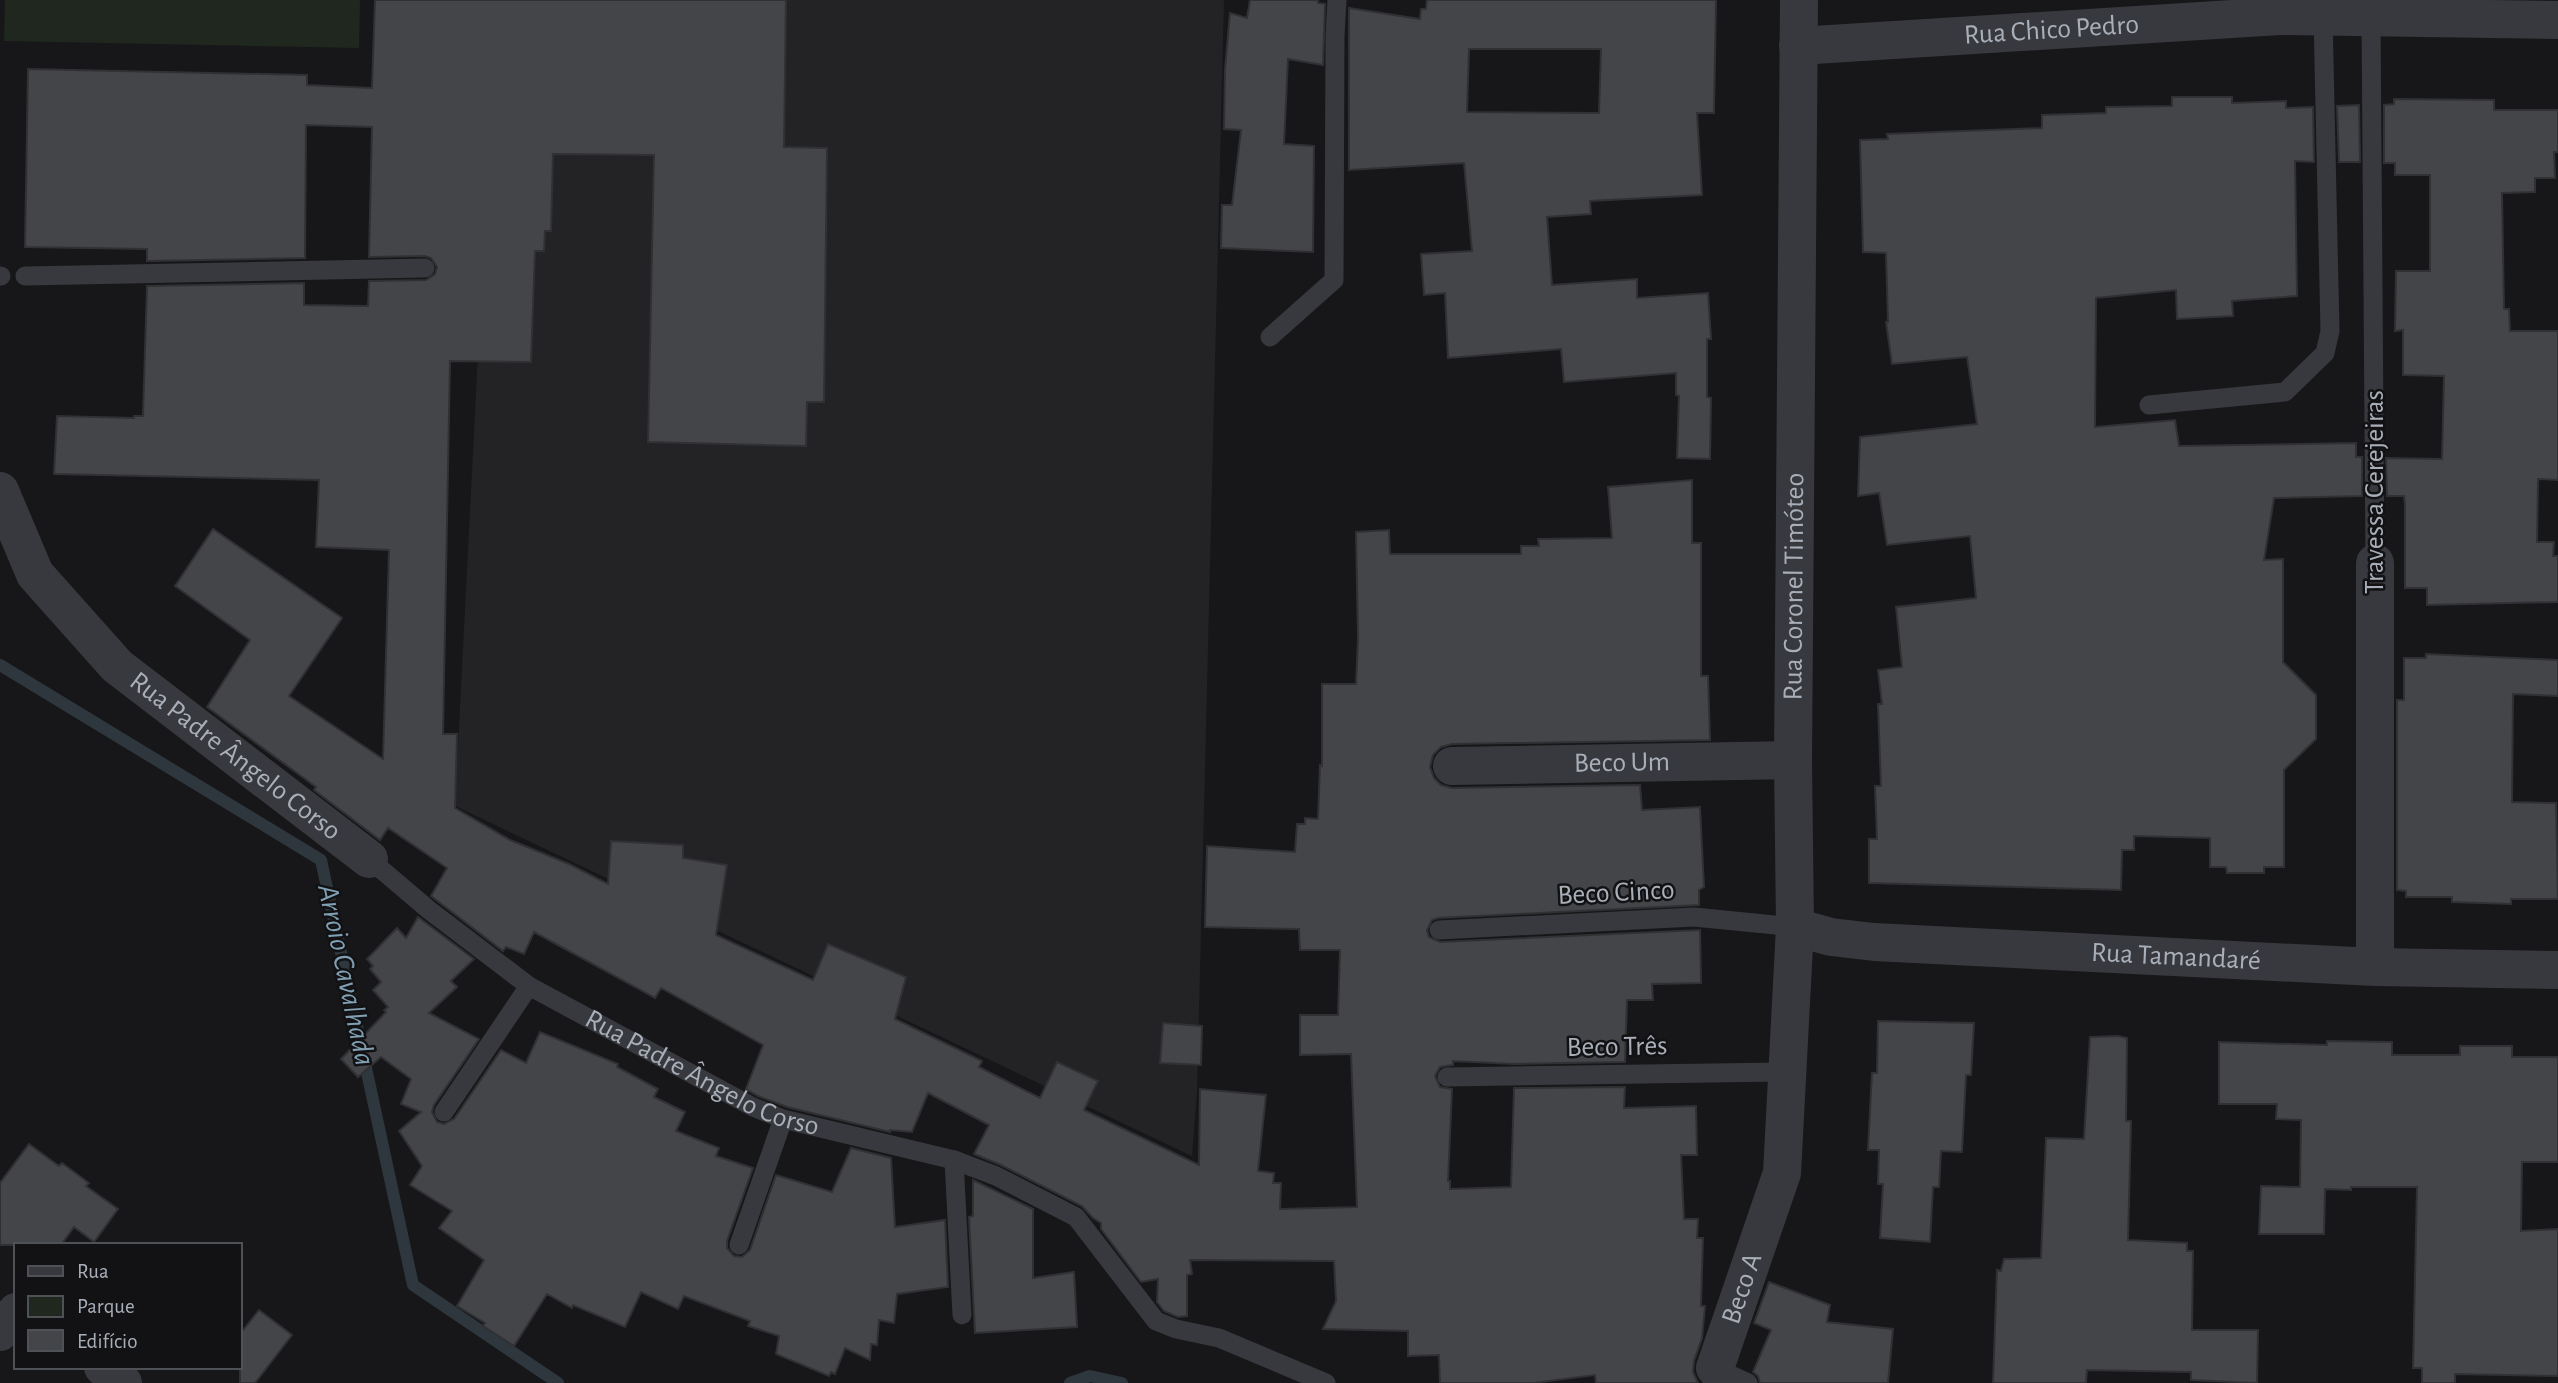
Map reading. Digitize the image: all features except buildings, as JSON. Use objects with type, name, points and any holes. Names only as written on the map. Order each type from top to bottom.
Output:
[{"type":"street","name":"Rua Coronel Timóteo","points":[[1782,1173],[1796,927],[1793,760],[1799,0]]},
{"type":"street","name":"Rua Chico Pedro","points":[[1798,46],[2280,8],[2323,16],[2558,20]]},
{"type":"street","name":"Rua Padre Ângelo Corso","points":[[0,491],[35,574],[117,666],[369,859]]},
{"type":"street","name":"Travessa Cerejeiras","points":[[2375,563],[2375,967]]},
{"type":"street","name":"Beco Um","points":[[1452,766],[1793,760]]},
{"type":"street","name":"Rua Tamandaré","points":[[1796,927],[1831,937],[1874,942],[2375,967],[2558,970]]},
{"type":"street","name":"Beco A","points":[[1731,1376],[1782,1173]]},
{"type":"street","points":[[0,1287],[14,1298]]},
{"type":"street","points":[[0,1332],[14,1314]]},
{"type":"street","points":[[106,1369],[123,1383]]},
{"type":"lane","points":[[1270,337],[1334,280],[1337,0]]},
{"type":"lane","points":[[2149,405],[2285,392],[2325,353],[2330,331],[2323,16]]},
{"type":"lane","name":"Travessa Cerejeiras","points":[[2371,18],[2375,563]]},
{"type":"lane","points":[[24,276],[425,268]]},
{"type":"lane","name":"Rua Padre Ângelo Corso","points":[[369,859],[429,910],[528,986],[752,1107],[783,1119],[954,1160],[996,1176],[1076,1217],[1156,1321],[1176,1329],[1219,1338],[1326,1383]]},
{"type":"lane","name":"Beco Cinco","points":[[1439,930],[1694,917],[1796,927]]},
{"type":"lane","points":[[444,1112],[528,986]]},
{"type":"lane","name":"Beco Três","points":[[1447,1077],[1787,1072]]},
{"type":"lane","points":[[739,1244],[783,1119]]},
{"type":"lane","points":[[954,1160],[962,1315]]},
{"type":"shaded area","points":[[496,0],[1224,0],[1197,1091],[1192,1156],[455,806]]},
{"type":"green space","points":[[5,0],[360,0],[359,48],[4,41]]},
{"type":"waterway","name":"Arroio Cavalhada","points":[[0,665],[321,860],[413,1285],[558,1383]]},
{"type":"waterway","name":"Arroio Cavalhada","points":[[1070,1383],[1090,1376],[1122,1383]]}]
